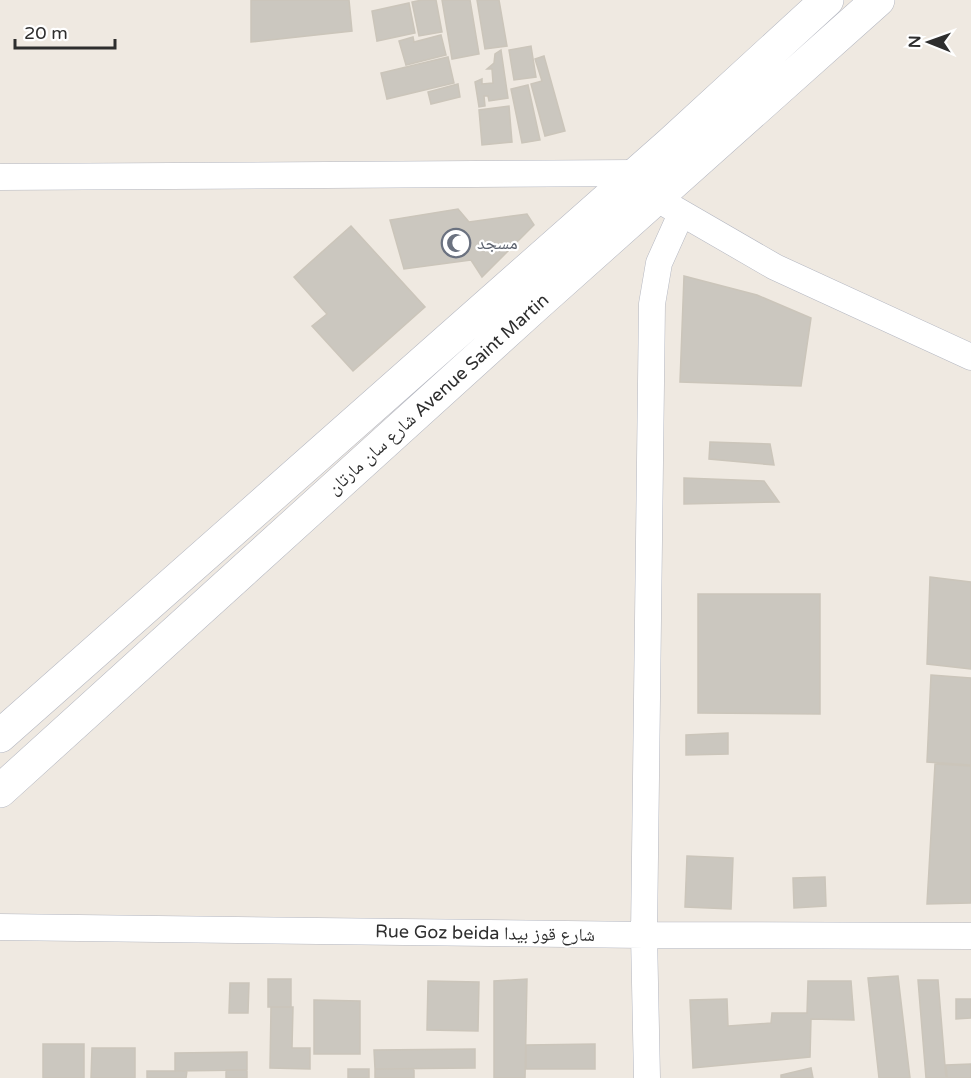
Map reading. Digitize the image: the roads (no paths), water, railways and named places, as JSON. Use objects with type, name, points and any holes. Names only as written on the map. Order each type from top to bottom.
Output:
[{"type":"main road","name":"شارع سان مارتان Avenue Saint Martin","points":[[0,736],[636,173],[827,0]]},
{"type":"main road","name":"شارع سان مارتان Avenue Saint Martin","points":[[0,791],[525,315],[669,206],[878,0]]},
{"type":"street","points":[[0,177],[636,173]]},
{"type":"street","points":[[647,1078],[645,935],[652,304],[669,206],[775,267],[971,357]]},
{"type":"street","name":"Rue Goz beida شارع قوز بيدا","points":[[0,927],[645,935],[971,936]]},
{"type":"place","name":"مسجد","points":[[456,243]]}]
